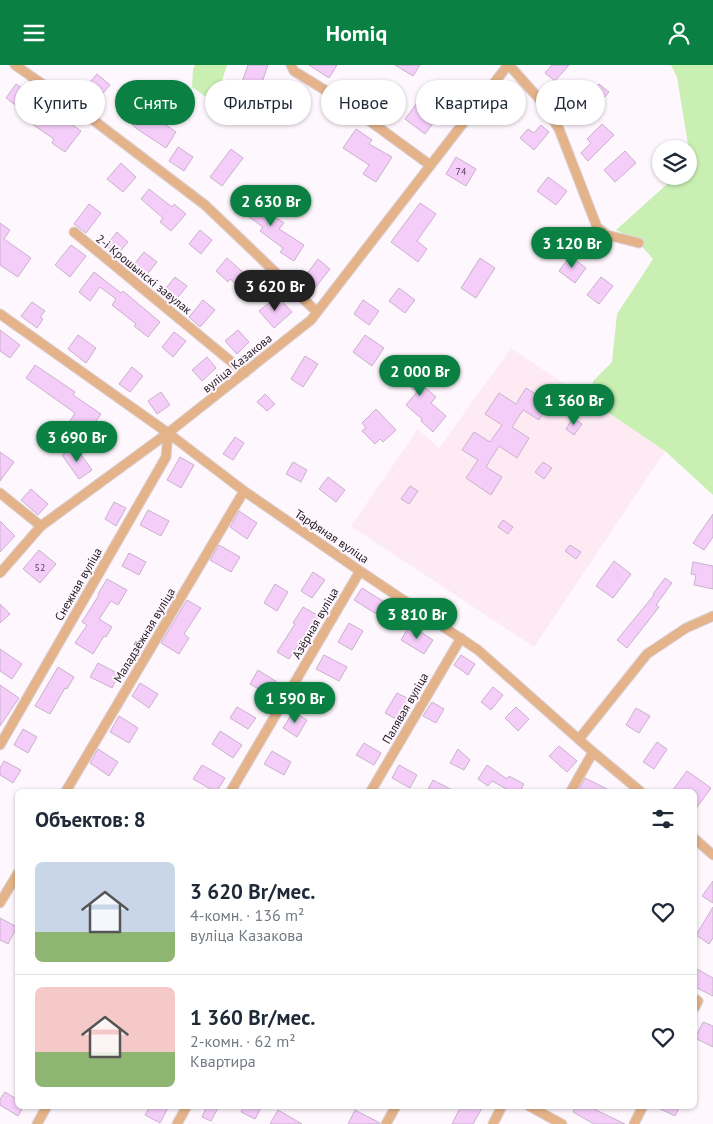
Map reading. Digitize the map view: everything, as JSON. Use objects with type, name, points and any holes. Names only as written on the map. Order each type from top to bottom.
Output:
[{"type":"street","points":[[15,65],[84,113],[205,205],[317,312]]},
{"type":"street","points":[[291,65],[294,71],[341,100],[430,165]]},
{"type":"street","points":[[508,65],[542,102],[559,129],[597,227],[607,235],[639,243]]},
{"type":"street","name":"вуліца Казакова","points":[[0,573],[41,526],[168,433],[311,319],[508,65]]},
{"type":"street","name":"2-і Крошынскі завулак","points":[[74,232],[245,373]]},
{"type":"street","name":"Тарфяная вуліца","points":[[0,314],[168,433],[244,491],[478,650],[638,789]]},
{"type":"street","name":"Снежная вуліца","points":[[0,745],[166,457],[168,433]]},
{"type":"street","name":"Маладзёжная вуліца","points":[[67,789],[244,491]]},
{"type":"street","points":[[0,493],[41,526]]},
{"type":"street","name":"Азёрная вуліца","points":[[232,789],[360,571]]},
{"type":"street","points":[[579,739],[647,654],[686,628],[713,616]]},
{"type":"street","name":"Палявая вуліца","points":[[372,789],[461,638]]},
{"type":"street","points":[[572,789],[593,752]]},
{"type":"street","points":[[697,841],[713,855]]},
{"type":"street","points":[[0,903],[15,878]]},
{"type":"street","points":[[37,1124],[45,1109]]},
{"type":"street","points":[[177,1124],[185,1109]]},
{"type":"street","points":[[386,1124],[394,1109]]},
{"type":"street","points":[[493,1124],[500,1109]]},
{"type":"street","points":[[534,1109],[562,1124]]},
{"type":"street","points":[[634,1124],[642,1109]]},
{"type":"shaded area","points":[[511,348],[665,451],[534,647],[351,526],[418,429],[439,448]]},
{"type":"green space","points":[[195,65],[227,65],[222,80],[205,80],[205,97],[195,89],[195,80],[192,80]]},
{"type":"green space","points":[[671,65],[713,65],[713,495],[665,451],[591,401],[593,381],[612,362],[617,314],[653,259],[639,243],[616,230],[666,185],[697,185],[697,140],[687,140],[677,77]]},
{"type":"building","points":[[248,65],[268,65],[263,80],[243,80]]},
{"type":"building","points":[[309,65],[337,65],[329,78]]},
{"type":"building","points":[[395,65],[420,65],[413,76]]},
{"type":"building","points":[[552,65],[569,65],[556,80],[545,73]]},
{"type":"building","points":[[97,74],[104,80],[92,80]]},
{"type":"building","points":[[105,81],[110,85],[105,91]]},
{"type":"building","points":[[15,85],[15,105],[6,98]]},
{"type":"building","points":[[605,89],[609,92],[605,97]]},
{"type":"building","points":[[416,104],[416,125],[432,125],[425,134],[406,120]]},
{"type":"building","points":[[33,125],[73,125],[81,131],[65,152],[52,143],[54,139]]},
{"type":"building","points":[[133,125],[166,125],[176,132],[166,148]]},
{"type":"building","points":[[541,125],[549,132],[534,150],[520,138],[528,129],[534,133]]},
{"type":"building","points":[[601,125],[614,135],[588,161],[581,153],[591,143],[587,139]]},
{"type":"building","points":[[356,129],[372,140],[369,144],[392,157],[376,182],[363,174],[369,165],[343,148]]},
{"type":"building","points":[[178,147],[193,157],[184,171],[169,161]]},
{"type":"building","points":[[231,149],[243,158],[222,186],[210,177]]},
{"type":"building","points":[[625,151],[636,163],[615,182],[604,170]]},
{"type":"building","points":[[456,157],[476,169],[466,186],[446,174]]},
{"type":"building","points":[[121,163],[136,177],[123,192],[107,179]]},
{"type":"building","points":[[548,177],[567,191],[556,205],[537,191]]},
{"type":"building","points":[[149,189],[172,207],[174,204],[186,214],[171,231],[160,222],[163,218],[141,199]]},
{"type":"building","points":[[251,194],[264,203],[261,208],[284,223],[279,229],[304,245],[294,261],[280,252],[283,248],[260,231],[263,227],[239,210]]},
{"type":"building","points":[[420,203],[436,214],[417,241],[427,249],[418,262],[391,242]]},
{"type":"building","points":[[89,204],[101,213],[86,233],[74,224]]},
{"type":"building","points":[[0,223],[10,230],[4,239],[31,258],[18,277],[0,265]]},
{"type":"building","points":[[200,230],[212,240],[201,254],[189,244]]},
{"type":"building","points":[[117,232],[128,242],[117,255],[106,246]]},
{"type":"building","points":[[71,245],[86,256],[70,277],[55,265]]},
{"type":"building","points":[[144,252],[157,262],[145,277],[132,267]]},
{"type":"building","points":[[570,256],[586,268],[575,283],[559,271]]},
{"type":"building","points":[[227,258],[246,275],[249,272],[262,283],[251,296],[230,279],[228,282],[216,271]]},
{"type":"building","points":[[480,258],[495,268],[476,298],[461,288]]},
{"type":"building","points":[[318,259],[330,269],[315,288],[303,279]]},
{"type":"building","points":[[94,272],[121,293],[123,291],[160,322],[148,337],[134,326],[136,324],[112,305],[116,299],[100,287],[90,301],[79,292]]},
{"type":"building","points":[[175,277],[187,286],[174,302],[162,293]]},
{"type":"building","points":[[601,277],[613,286],[599,304],[587,295]]},
{"type":"building","points":[[399,288],[415,300],[405,313],[389,301]]},
{"type":"building","points":[[277,296],[292,312],[274,328],[259,311]]},
{"type":"building","points":[[203,300],[215,310],[200,327],[189,317]]},
{"type":"building","points":[[363,300],[379,311],[369,325],[354,314]]},
{"type":"building","points":[[32,302],[45,311],[40,317],[43,319],[37,328],[21,316]]},
{"type":"building","points":[[0,330],[20,345],[10,358],[0,351]]},
{"type":"building","points":[[238,330],[249,342],[237,354],[225,341]]},
{"type":"building","points":[[174,332],[186,341],[173,357],[162,347]]},
{"type":"building","points":[[78,335],[96,348],[86,363],[68,349]]},
{"type":"building","points":[[365,335],[384,348],[372,366],[353,352]]},
{"type":"building","points":[[305,356],[318,364],[303,387],[291,379]]},
{"type":"building","points":[[207,357],[216,368],[202,381],[192,370]]},
{"type":"building","points":[[406,358],[419,369],[413,377],[436,397],[431,403],[446,416],[433,432],[406,405],[417,392],[394,373]]},
{"type":"building","points":[[35,365],[75,392],[73,395],[101,414],[86,436],[68,424],[75,413],[26,378]]},
{"type":"building","points":[[132,367],[143,376],[130,392],[119,384]]},
{"type":"building","points":[[526,388],[550,403],[539,420],[523,410],[512,427],[529,438],[517,458],[499,446],[486,467],[502,477],[491,495],[466,478],[478,460],[462,450],[474,432],[490,442],[502,425],[485,414],[499,393],[516,404]]},
{"type":"building","points":[[161,392],[170,405],[157,414],[148,401]]},
{"type":"building","points":[[265,394],[275,404],[267,411],[257,402]]},
{"type":"building","points":[[376,409],[396,430],[383,442],[380,439],[375,444],[362,431],[366,428],[362,423]]},
{"type":"building","points":[[573,418],[582,424],[574,435],[566,429]]},
{"type":"building","points":[[235,437],[244,443],[233,460],[223,454]]},
{"type":"building","points":[[75,446],[92,470],[79,479],[62,455]]},
{"type":"building","points":[[0,452],[14,462],[0,481]]},
{"type":"building","points":[[180,457],[194,465],[181,488],[167,480]]},
{"type":"building","points":[[293,462],[307,470],[301,482],[286,474]]},
{"type":"building","points":[[543,462],[552,468],[544,479],[535,472]]},
{"type":"building","points":[[328,477],[345,490],[336,502],[319,489]]},
{"type":"building","points":[[410,486],[418,491],[409,504],[401,499]]},
{"type":"building","points":[[31,489],[48,504],[38,515],[21,500]]},
{"type":"building","points":[[114,502],[126,508],[116,526],[105,519]]},
{"type":"building","points":[[148,510],[169,521],[161,536],[140,525]]},
{"type":"building","points":[[239,511],[257,523],[247,539],[230,527]]},
{"type":"building","points":[[713,514],[713,537],[704,550],[693,543]]},
{"type":"building","points":[[503,520],[513,527],[508,534],[498,527]]},
{"type":"building","points":[[0,521],[15,536],[0,552]]},
{"type":"building","points":[[219,545],[240,557],[231,572],[210,560]]},
{"type":"building","points":[[570,545],[581,552],[576,559],[565,551]]},
{"type":"building","points":[[39,550],[56,564],[40,583],[23,569]]},
{"type":"building","points":[[129,553],[146,562],[139,575],[122,566]]},
{"type":"building","points":[[614,561],[631,574],[613,598],[596,586]]},
{"type":"building","points":[[693,562],[713,566],[713,589],[694,585],[696,575],[691,574]]},
{"type":"building","points":[[313,572],[325,580],[312,598],[301,591]]},
{"type":"building","points":[[665,578],[672,583],[656,605],[659,607],[627,648],[617,640],[654,595]]},
{"type":"building","points":[[107,579],[127,590],[118,605],[111,601],[99,619],[112,627],[93,654],[75,643],[87,625],[82,622]]},
{"type":"building","points":[[275,584],[288,592],[277,611],[264,603]]},
{"type":"building","points":[[362,588],[389,605],[381,617],[354,600]]},
{"type":"building","points":[[187,600],[201,608],[184,634],[189,638],[179,654],[161,643]]},
{"type":"building","points":[[0,604],[10,614],[0,623]]},
{"type":"building","points":[[303,607],[319,616],[310,632],[307,631],[289,659],[277,652],[295,624],[293,623]]},
{"type":"building","points":[[349,623],[363,631],[352,650],[338,642]]},
{"type":"building","points":[[410,625],[433,640],[424,654],[401,640]]},
{"type":"building","points":[[0,649],[22,664],[12,679],[0,671]]},
{"type":"building","points":[[324,655],[347,667],[339,681],[316,669]]},
{"type":"building","points":[[461,655],[475,664],[468,675],[454,665]]},
{"type":"building","points":[[98,663],[119,674],[112,688],[90,677]]},
{"type":"building","points":[[58,667],[74,677],[67,689],[65,688],[50,714],[35,706]]},
{"type":"building","points":[[258,670],[277,682],[269,695],[250,684]]},
{"type":"building","points":[[140,683],[158,694],[149,708],[132,696]]},
{"type":"building","points":[[0,685],[19,698],[0,726]]},
{"type":"building","points":[[493,687],[503,695],[491,710],[481,702]]},
{"type":"building","points":[[316,688],[332,696],[325,710],[309,702]]},
{"type":"building","points":[[397,693],[409,699],[398,720],[385,713]]},
{"type":"building","points":[[432,702],[444,709],[436,723],[423,716]]},
{"type":"building","points":[[237,707],[256,718],[248,729],[230,718]]},
{"type":"building","points":[[516,707],[529,719],[518,731],[505,718]]},
{"type":"building","points":[[636,708],[650,716],[639,733],[626,725]]},
{"type":"building","points":[[293,712],[307,720],[297,737],[283,728]]},
{"type":"building","points":[[119,716],[138,728],[129,743],[110,732]]},
{"type":"building","points":[[23,729],[37,737],[28,753],[14,745]]},
{"type":"building","points":[[220,731],[242,745],[233,758],[212,744]]},
{"type":"building","points":[[657,742],[667,749],[654,769],[643,762]]},
{"type":"building","points":[[364,743],[381,753],[374,765],[356,755]]},
{"type":"building","points":[[559,746],[577,761],[567,772],[549,756]]},
{"type":"building","points":[[98,749],[118,762],[109,776],[90,763]]},
{"type":"building","points":[[458,749],[470,760],[464,770],[450,763]]},
{"type":"building","points":[[272,751],[291,762],[284,775],[264,764]]},
{"type":"building","points":[[4,761],[21,770],[13,783],[0,775],[0,768]]},
{"type":"building","points":[[202,765],[225,778],[218,789],[210,789],[193,779]]},
{"type":"building","points":[[399,765],[417,775],[410,788],[392,778]]},
{"type":"building","points":[[487,765],[507,779],[509,776],[524,784],[521,789],[506,789],[492,781],[488,786],[478,779]]},
{"type":"building","points":[[687,771],[711,788],[697,807],[697,789],[674,789]]},
{"type":"building","points":[[585,778],[607,789],[579,789]]},
{"type":"building","points":[[433,780],[450,789],[428,789]]},
{"type":"building","points":[[713,881],[713,903],[702,896]]},
{"type":"building","points":[[713,907],[713,938],[709,944],[697,936]]},
{"type":"building","points":[[0,918],[15,926],[15,931],[8,944],[0,940]]},
{"type":"building","points":[[697,969],[713,978],[713,996],[697,988]]},
{"type":"building","points":[[703,1022],[713,1026],[713,1047],[697,1039],[697,1034]]},
{"type":"building","points":[[5,1092],[15,1098],[15,1109],[22,1109],[18,1116],[0,1105],[0,1099]]},
{"type":"building","points":[[148,1109],[167,1109],[160,1123],[145,1115]]},
{"type":"building","points":[[206,1109],[217,1109],[211,1121],[202,1117]]},
{"type":"building","points":[[242,1109],[260,1109],[255,1119],[241,1112]]},
{"type":"building","points":[[460,1109],[481,1109],[473,1124],[452,1124]]},
{"type":"building","points":[[574,1109],[594,1109],[625,1124],[594,1124],[573,1112]]},
{"type":"building","points":[[660,1109],[678,1109],[675,1116]]},
{"type":"building","points":[[278,1110],[302,1124],[270,1124]]},
{"type":"building","points":[[355,1110],[380,1123],[380,1124],[348,1124]]}]
